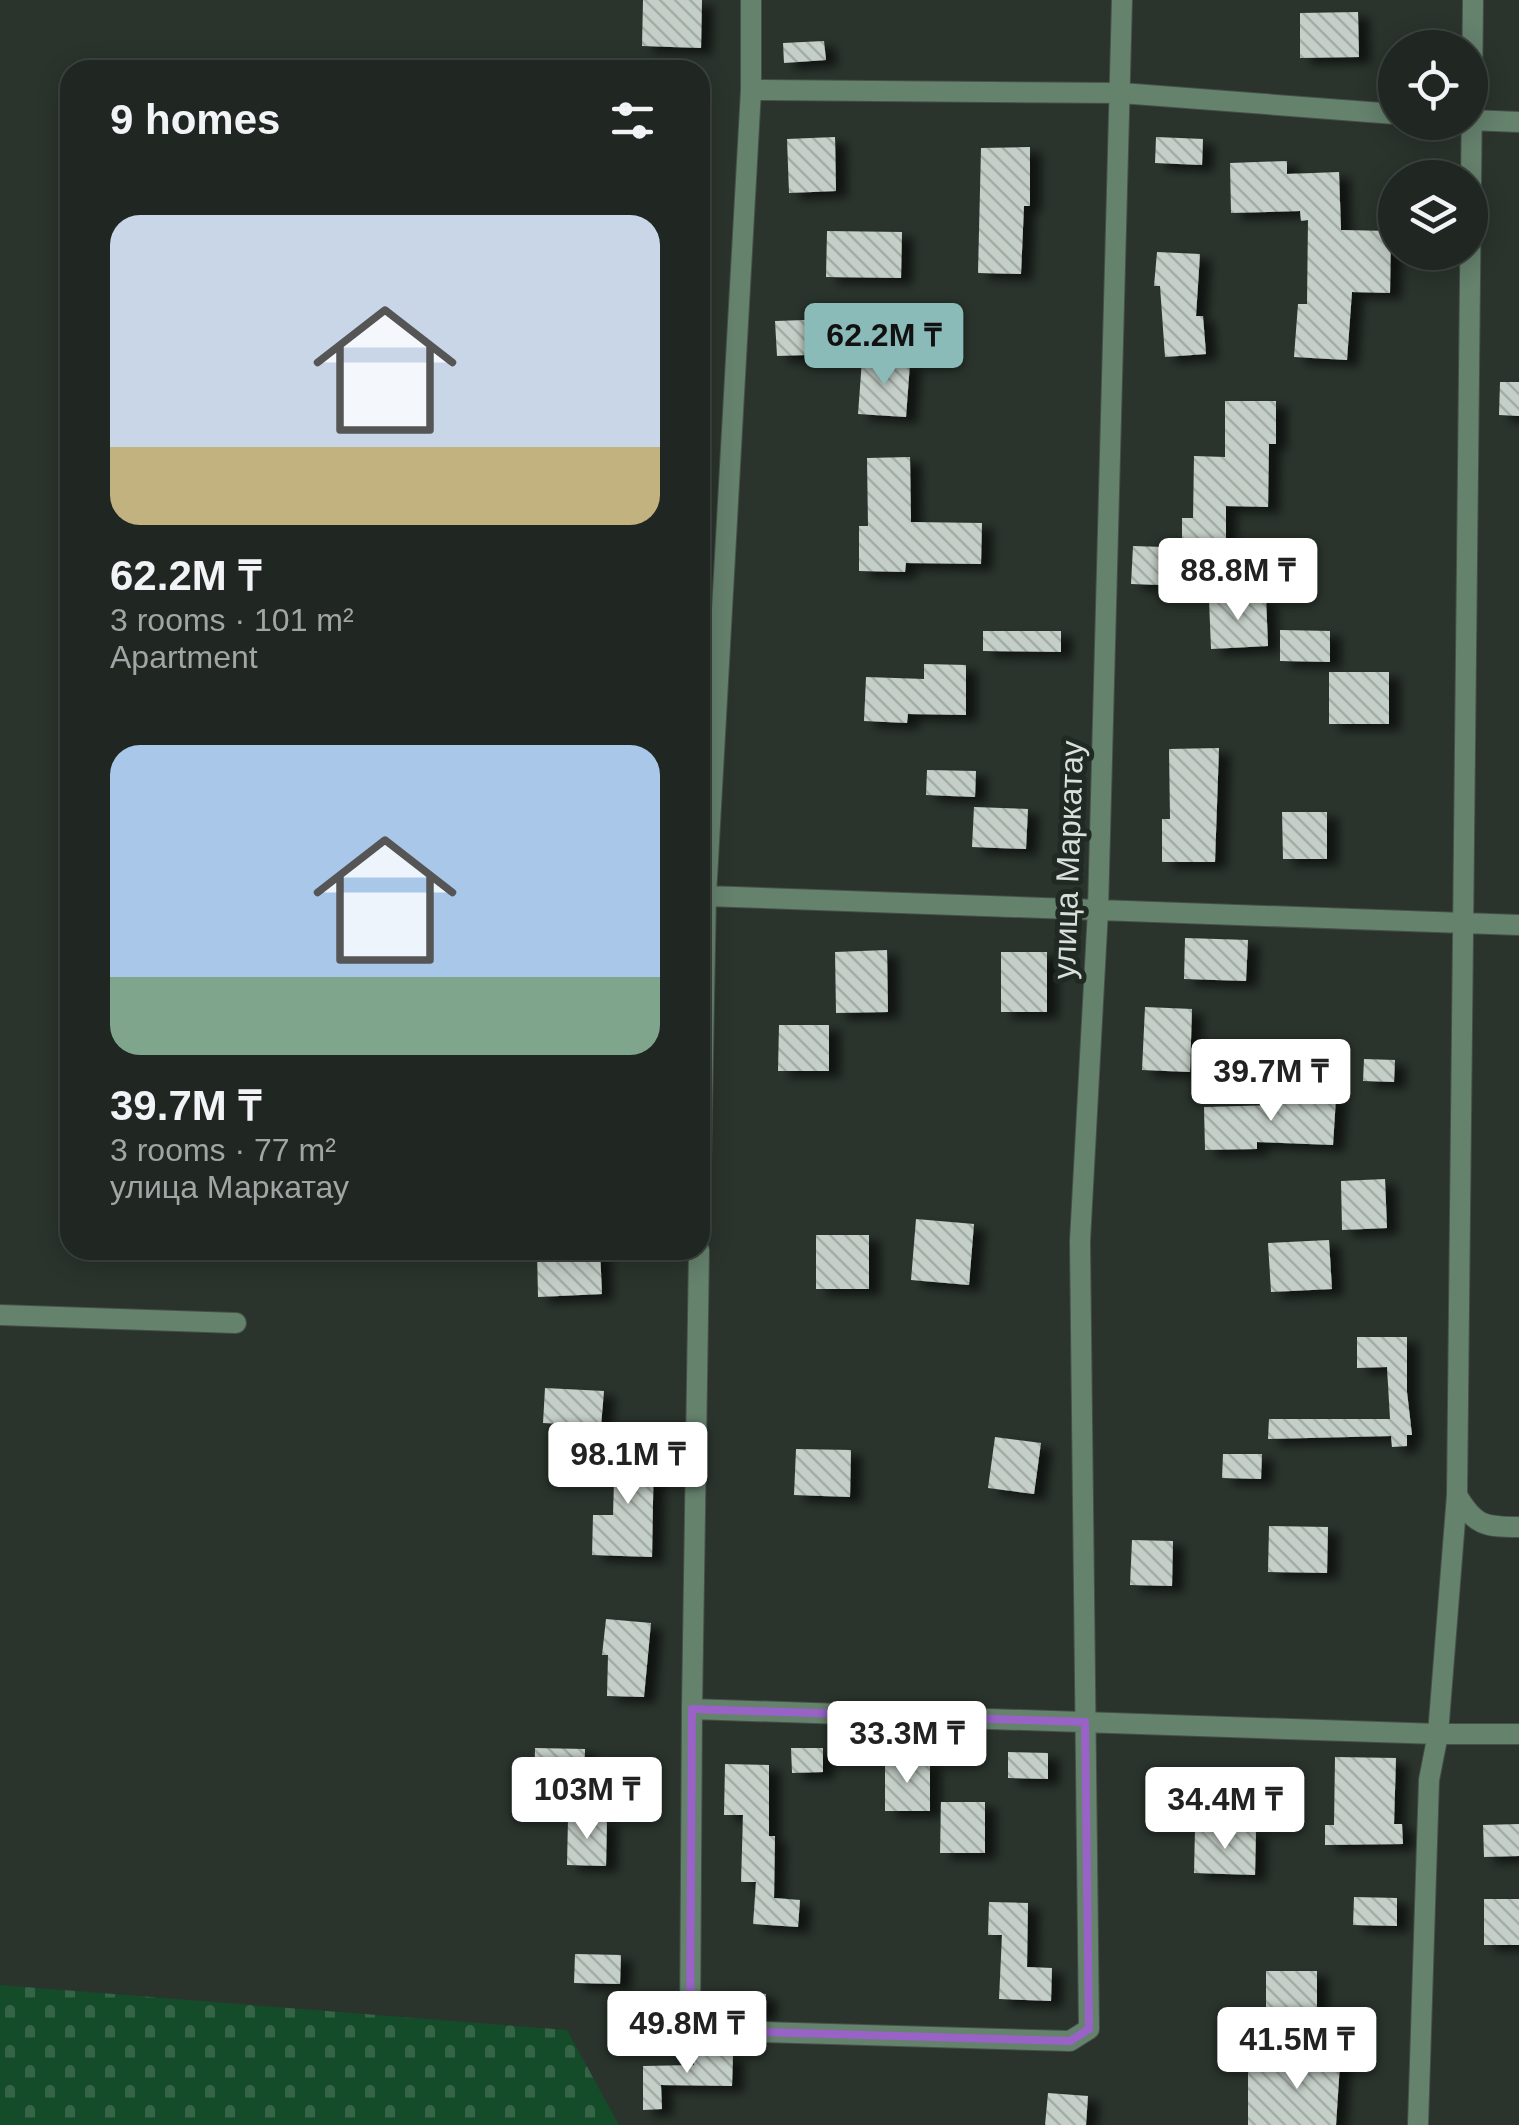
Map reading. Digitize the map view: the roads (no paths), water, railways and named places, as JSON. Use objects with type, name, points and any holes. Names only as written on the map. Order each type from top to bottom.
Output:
[{"type":"street","points":[[710,824],[751,90],[751,0]]},
{"type":"street","name":"улица Маркатау","points":[[692,1708],[690,2030],[1070,2041],[1088,2029],[1080,1241],[1098,910],[1122,0]]},
{"type":"street","points":[[1473,30],[1474,0]]},
{"type":"street","points":[[751,90],[1121,93],[1378,113]]},
{"type":"street","points":[[1488,121],[1519,122]]},
{"type":"street","points":[[1418,2125],[1429,1780],[1438,1734],[1457,1495],[1471,140]]},
{"type":"street","points":[[710,896],[1519,926]]},
{"type":"street","points":[[700,1260],[692,1708],[1519,1734]]},
{"type":"street","points":[[0,1315],[236,1323]]},
{"type":"street","points":[[1457,1495],[1467,1512],[1486,1527],[1519,1527]]}]
